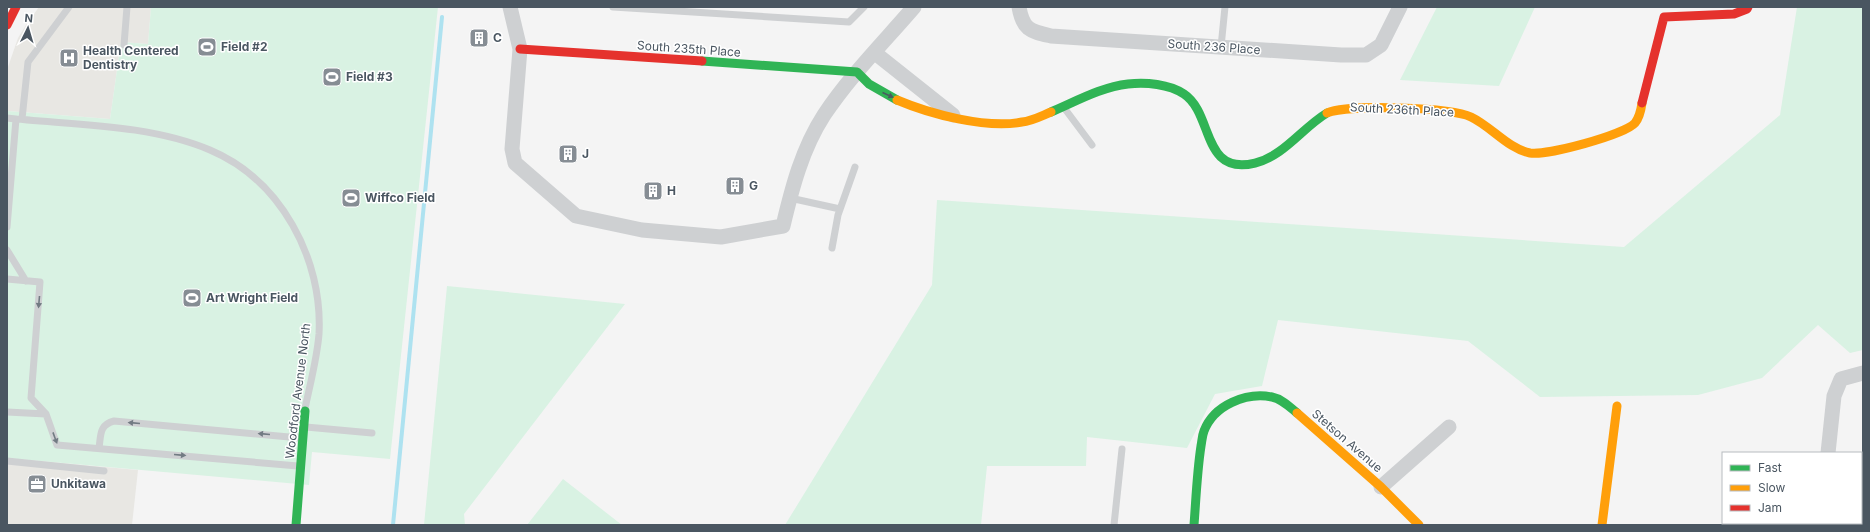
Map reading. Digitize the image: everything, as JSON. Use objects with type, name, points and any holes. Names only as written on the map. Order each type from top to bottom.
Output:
[{"type":"street","points":[[7,25],[16,7]]},
{"type":"street","points":[[510,7],[520,50],[512,148],[515,163],[576,216],[642,230],[721,237],[782,226],[796,176],[809,143],[823,116],[857,72],[914,7]]},
{"type":"street","name":"South 236 Place","points":[[1019,7],[1021,18],[1032,32],[1051,36],[1341,56],[1366,54],[1382,44],[1400,7]]},
{"type":"street","points":[[1665,12],[1734,14],[1748,7]]},
{"type":"street","name":"South 236th Place","points":[[857,72],[863,81],[874,89],[922,111],[987,122],[1019,123],[1043,116],[1099,92],[1125,84],[1178,90],[1190,100],[1198,112],[1216,153],[1229,163],[1243,165],[1268,159],[1327,112],[1347,107],[1455,111],[1475,119],[1512,145],[1526,152],[1543,154],[1617,133],[1634,124],[1640,112],[1665,12]]},
{"type":"street","name":"South 235th Place","points":[[520,50],[857,72]]},
{"type":"street","points":[[875,53],[957,118]]},
{"type":"street","points":[[1828,452],[1834,396],[1841,379],[1863,372]]},
{"type":"street","name":"Stetson Avenue","points":[[1194,525],[1199,459],[1204,430],[1212,417],[1228,404],[1248,396],[1273,397],[1287,404],[1381,487],[1419,525]]},
{"type":"street","points":[[1602,525],[1617,406]]},
{"type":"street","name":"Woodford Avenue North","points":[[296,525],[305,411]]},
{"type":"street","points":[[1381,487],[1449,427]]},
{"type":"lane","points":[[7,227],[19,119],[28,62],[69,7]]},
{"type":"lane","points":[[124,45],[127,7]]},
{"type":"lane","points":[[613,7],[703,10],[849,22],[864,7]]},
{"type":"lane","points":[[1221,47],[1224,7]]},
{"type":"lane","points":[[1063,107],[1092,145]]},
{"type":"lane","name":"Woodford Avenue North","points":[[7,118],[136,131],[178,140],[210,150],[233,162],[251,174],[284,210],[300,240],[313,271],[318,297],[319,335],[305,411]]},
{"type":"lane","points":[[832,248],[840,210],[854,167]]},
{"type":"lane","points":[[790,198],[840,210]]},
{"type":"lane","points":[[7,250],[26,281]]},
{"type":"lane","points":[[7,279],[40,282],[31,398],[46,414],[57,445],[300,466]]},
{"type":"lane","points":[[7,412],[46,414]]},
{"type":"lane","points":[[99,448],[102,428],[106,423],[114,421],[303,438]]},
{"type":"lane","points":[[304,427],[372,433]]},
{"type":"lane","points":[[1114,525],[1122,449]]},
{"type":"lane","points":[[7,461],[104,471]]},
{"type":"shaded area","points":[[39,7],[151,7],[148,44],[121,42],[110,119],[7,111],[8,67],[18,38]]},
{"type":"shaded area","points":[[7,458],[138,470],[132,525],[7,525]]},
{"type":"green space","points":[[151,7],[438,7],[390,459],[312,452],[309,485],[7,458],[7,111],[110,119],[121,42],[148,44]]},
{"type":"green space","points":[[1437,7],[1535,7],[1499,86],[1400,80]]},
{"type":"green space","points":[[1797,7],[1863,7],[1863,350],[1850,353],[1818,325],[1762,378],[1698,395],[1540,397],[1468,341],[1278,320],[1262,386],[1215,394],[1187,448],[1087,437],[1086,466],[987,466],[981,525],[785,525],[932,285],[937,200],[1624,247],[1780,115]]},
{"type":"green space","points":[[447,286],[625,304],[464,514],[465,525],[424,525]]},
{"type":"green space","points":[[563,479],[622,525],[527,525]]},
{"type":"waterway","points":[[393,525],[442,17]]},
{"type":"traffic: fast","points":[[702,61],[857,72],[869,84],[897,100]]},
{"type":"traffic: fast","points":[[1051,112],[1108,88],[1128,84],[1157,84],[1184,94],[1193,103],[1200,115],[1210,141],[1217,152],[1225,161],[1238,165],[1255,163],[1275,154],[1327,113]]},
{"type":"traffic: fast","points":[[1194,525],[1198,466],[1202,437],[1209,422],[1215,414],[1232,402],[1262,396],[1272,397],[1279,400],[1297,413]]},
{"type":"traffic: fast","points":[[296,525],[305,411]]},
{"type":"traffic: slow","points":[[897,100],[942,115],[975,122],[1008,124],[1026,121],[1051,112]]},
{"type":"traffic: slow","points":[[1327,113],[1355,108],[1399,108],[1443,111],[1460,114],[1479,121],[1514,147],[1530,153],[1539,153],[1584,144],[1628,128],[1635,123],[1640,114],[1642,103]]},
{"type":"traffic: slow","points":[[1602,525],[1617,406]]},
{"type":"traffic: slow","points":[[1297,413],[1381,487],[1419,525]]},
{"type":"traffic: jam","points":[[7,25],[16,7]]},
{"type":"traffic: jam","points":[[1642,103],[1664,17],[1734,14],[1747,9],[1748,7]]},
{"type":"traffic: jam","points":[[520,49],[702,61]]},
{"type":"place","name":"C","points":[[479,38]]},
{"type":"place","name":"Field #2","points":[[207,47]]},
{"type":"place","name":"Health Centered Dentistry","points":[[69,58]]},
{"type":"place","name":"Field #3","points":[[332,77]]},
{"type":"place","name":"J","points":[[568,154]]},
{"type":"place","name":"G","points":[[735,186]]},
{"type":"place","name":"H","points":[[653,191]]},
{"type":"place","name":"Wiffco Field","points":[[351,198]]},
{"type":"place","name":"Art Wright Field","points":[[192,298]]},
{"type":"place","name":"Unkitawa","points":[[37,484]]}]
